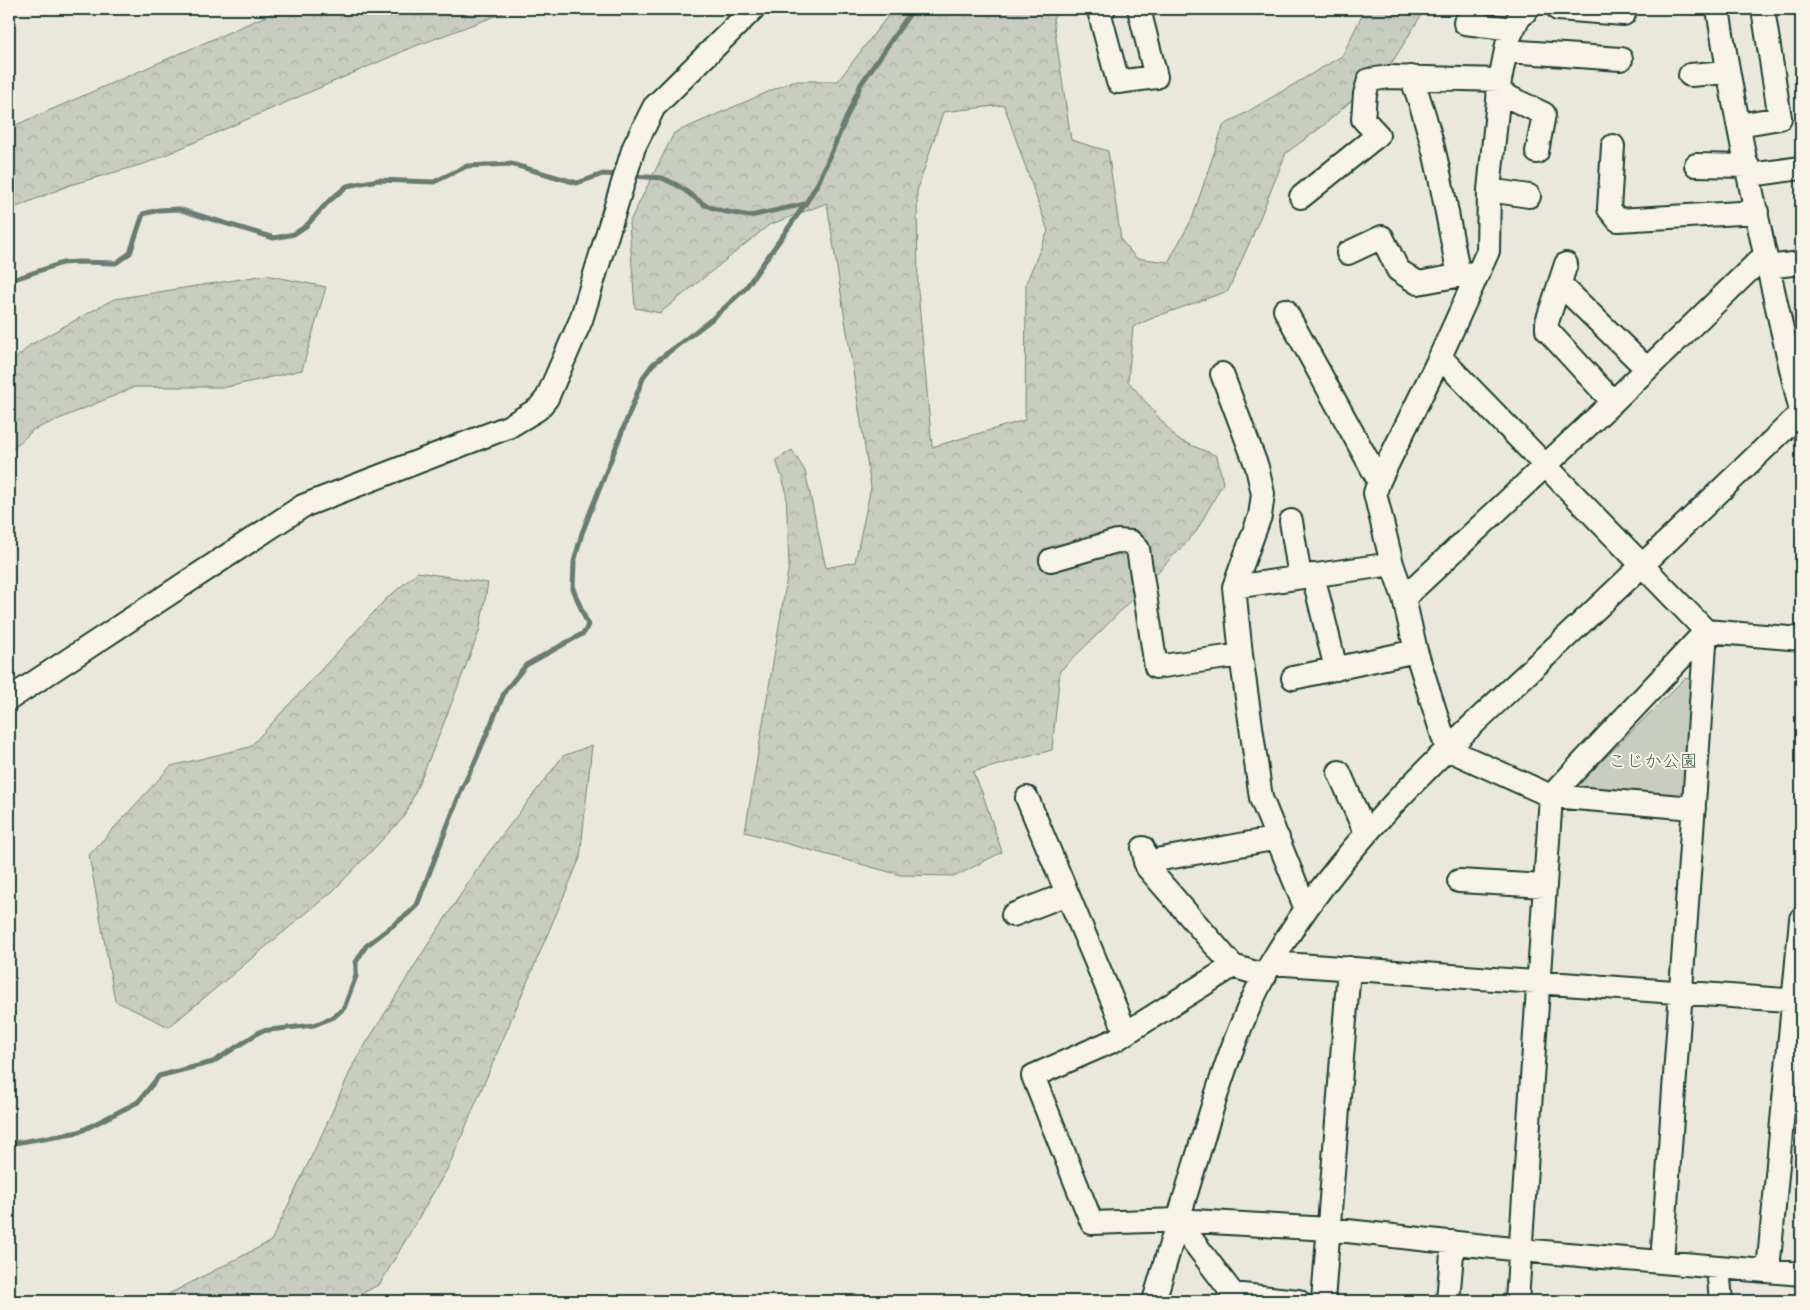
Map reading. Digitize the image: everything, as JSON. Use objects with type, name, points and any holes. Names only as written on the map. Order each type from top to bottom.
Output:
[{"type":"street","points":[[9,699],[303,506],[508,427],[538,409],[547,398],[581,320],[634,147],[654,107],[753,9]]},
{"type":"street","points":[[1104,9],[1099,11],[1118,82],[1156,78],[1139,9]]},
{"type":"street","points":[[1528,9],[1518,20],[1508,40],[1499,86],[1489,190],[1488,251],[1469,274],[1440,357],[1379,481],[1375,493],[1392,564],[1404,598],[1416,652],[1447,749],[1551,796],[1694,808]]},
{"type":"street","points":[[1558,9],[1624,14]]},
{"type":"street","points":[[1154,1301],[1177,1220],[1235,1042],[1268,969],[1306,909],[1348,853],[1447,749],[1642,566],[1801,412],[1766,261],[1728,72],[1718,9]]},
{"type":"street","points":[[1739,125],[1780,118],[1764,9]]},
{"type":"street","points":[[1465,23],[1513,28]]},
{"type":"street","points":[[1506,51],[1621,59]]},
{"type":"street","points":[[1690,75],[1728,72]]},
{"type":"street","points":[[1301,197],[1378,136],[1362,119],[1369,80],[1389,77],[1411,77],[1499,86],[1544,114],[1537,152]]},
{"type":"street","points":[[1411,77],[1469,274]]},
{"type":"street","points":[[1614,146],[1609,209],[1618,220],[1757,212]]},
{"type":"street","points":[[1696,165],[1749,170],[1801,168]]},
{"type":"street","points":[[1489,190],[1529,196]]},
{"type":"street","points":[[1348,253],[1382,237],[1398,270],[1418,283],[1469,274]]},
{"type":"street","points":[[1404,598],[1647,369],[1766,261],[1801,263]]},
{"type":"street","points":[[1613,402],[1548,330],[1546,322],[1563,274],[1647,369]]},
{"type":"street","points":[[1285,310],[1379,481]]},
{"type":"street","points":[[1440,357],[1706,632],[1801,639]]},
{"type":"street","points":[[1222,374],[1258,467],[1264,494],[1260,516],[1234,587],[1241,655],[1262,798],[1306,909]]},
{"type":"street","points":[[1801,418],[1801,434]]},
{"type":"street","points":[[1291,521],[1306,576],[1336,669]]},
{"type":"street","points":[[1051,560],[1117,541],[1131,542],[1138,549],[1156,667],[1241,655]]},
{"type":"street","points":[[1234,587],[1392,564]]},
{"type":"street","points":[[1517,1301],[1551,796],[1706,632]]},
{"type":"street","points":[[1662,1262],[1706,632]]},
{"type":"street","points":[[1293,678],[1416,652]]},
{"type":"street","points":[[1339,772],[1366,834]]},
{"type":"street","points":[[1026,798],[1126,1033]]},
{"type":"street","points":[[1233,966],[1146,867],[1144,855],[1278,838]]},
{"type":"street","points":[[1458,880],[1545,886]]},
{"type":"street","points":[[1013,915],[1067,894]]},
{"type":"street","points":[[1768,1271],[1797,1001],[1801,919]]},
{"type":"street","points":[[1797,1001],[1349,968],[1268,969],[1233,966],[1114,1040],[1033,1076],[1092,1224],[1177,1220],[1329,1229],[1521,1250],[1801,1274]]},
{"type":"street","points":[[1324,1301],[1349,968]]},
{"type":"street","points":[[1177,1220],[1233,1294],[1298,1301]]},
{"type":"street","points":[[1448,1301],[1452,1242]]},
{"type":"street","points":[[1718,1267],[1721,1301]]},
{"type":"green space","points":[[282,9],[514,9],[413,47],[147,163],[70,185],[9,210],[9,128]]},
{"type":"green space","points":[[893,9],[1063,9],[1053,18],[1071,140],[1108,151],[1121,240],[1136,258],[1168,262],[1192,219],[1223,126],[1342,56],[1365,9],[1425,9],[1390,66],[1323,126],[1286,153],[1228,291],[1155,317],[1133,327],[1128,381],[1177,439],[1217,456],[1223,483],[1196,532],[1060,671],[1052,750],[973,772],[982,792],[1002,852],[956,876],[900,875],[745,832],[789,565],[786,490],[776,460],[792,450],[805,471],[826,568],[855,562],[871,487],[827,203],[769,225],[660,313],[635,308],[629,223],[674,133],[793,81],[838,81]],"holes":[[[1004,105],[1048,231],[1026,283],[1025,420],[932,447],[918,291],[917,191],[943,112]]]},
{"type":"green space","points":[[266,275],[326,287],[302,370],[227,387],[135,387],[33,430],[9,453],[9,365],[30,345],[114,299]]},
{"type":"green space","points":[[418,572],[488,583],[479,632],[438,738],[405,816],[333,891],[169,1027],[115,1001],[89,855],[171,766],[250,747],[385,600]]},
{"type":"green space","name":"こじか公園","points":[[1685,678],[1696,681],[1685,801],[1574,789]]},
{"type":"green space","points":[[592,745],[580,858],[449,1166],[380,1284],[348,1301],[177,1301],[167,1295],[271,1241],[354,1063],[425,949],[486,856],[563,756]]},
{"type":"waterway","points":[[9,1144],[79,1132],[138,1102],[159,1076],[213,1062],[261,1031],[314,1025],[334,1017],[344,1008],[356,976],[356,962],[366,946],[417,905],[462,788],[505,691],[526,665],[584,633],[588,625],[573,589],[574,562],[582,533],[644,376],[653,364],[712,319],[745,289],[806,203],[819,181],[861,84],[913,9]]},
{"type":"waterway","points":[[9,281],[62,263],[116,263],[130,253],[143,214],[159,210],[178,209],[274,238],[294,234],[306,226],[328,202],[347,186],[378,180],[434,182],[467,166],[511,164],[577,183],[603,174],[619,175]]},
{"type":"waterway","points":[[632,176],[662,178],[677,185],[705,205],[722,211],[750,216],[805,204]]}]
